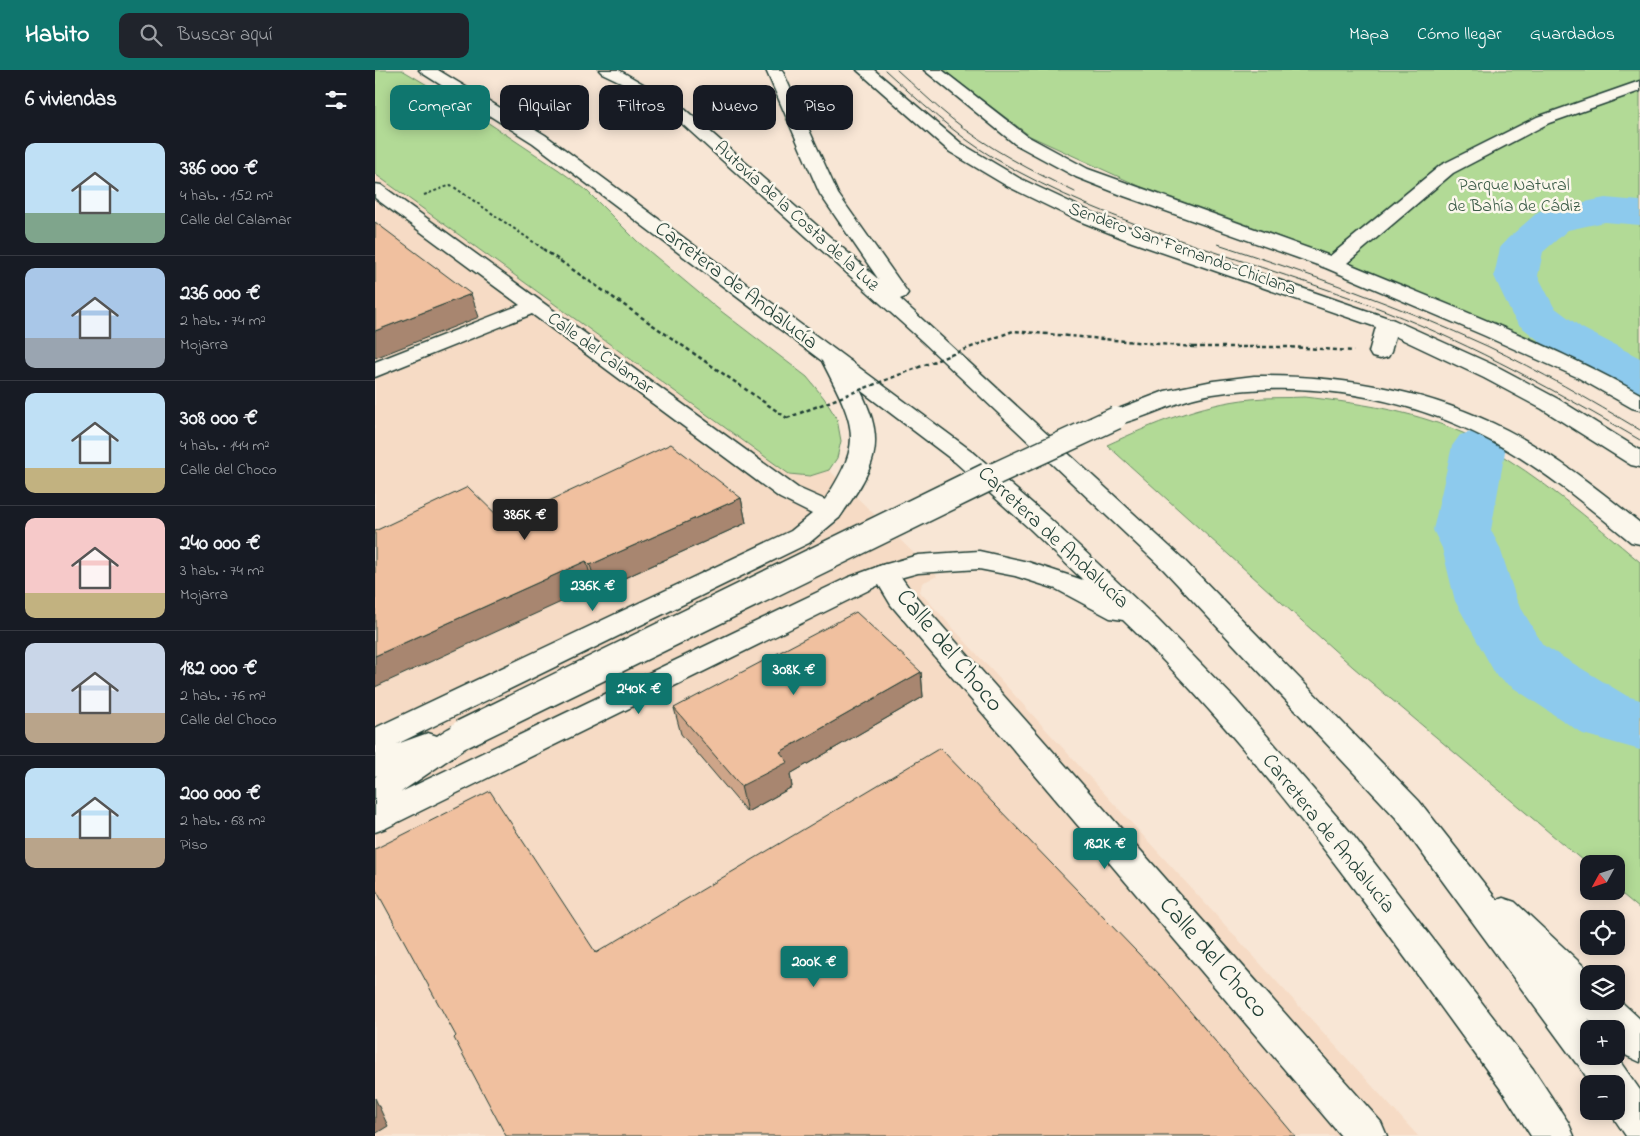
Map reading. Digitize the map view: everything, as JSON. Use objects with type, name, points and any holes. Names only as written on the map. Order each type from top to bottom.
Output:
[{"type":"main road","name":"Carretera de Andalucía","points":[[427,70],[539,140],[964,457],[1039,522],[1147,626],[1225,708],[1340,844],[1519,1082],[1554,1136]]},
{"type":"main road","name":"Autovía de la Costa de la Luz","points":[[607,70],[630,81],[675,109],[930,336]]},
{"type":"main road","points":[[774,70],[829,194],[930,336],[1173,564],[1408,810],[1580,1038]]},
{"type":"main road","name":"Sendero San Fernando-Chiclana","points":[[865,70],[956,148],[1013,182],[1084,216],[1139,238],[1387,324],[1500,377],[1550,404],[1640,460]]},
{"type":"main road","points":[[932,70],[1021,140],[1082,173],[1130,192],[1333,264],[1491,330],[1585,372],[1640,403]]},
{"type":"main road","points":[[1333,264],[1447,169],[1543,120],[1640,86]]},
{"type":"main road","name":"Calle del Calamar","points":[[381,200],[535,306],[789,493],[830,512]]},
{"type":"main road","points":[[375,370],[535,306]]},
{"type":"main road","points":[[1380,352],[1387,324]]},
{"type":"main road","points":[[375,740],[800,536],[830,512],[859,467],[862,441],[862,420],[832,358]]},
{"type":"main road","points":[[375,764],[463,734],[1015,464],[1116,418],[1172,396],[1221,386],[1298,382],[1373,392],[1421,403],[1459,417],[1497,435],[1542,461],[1601,503],[1640,536]]},
{"type":"main road","points":[[375,819],[857,584],[885,573],[918,564],[979,560],[1019,568],[1066,583],[1147,626]]},
{"type":"main road","name":"Calle del Choco","points":[[885,573],[901,598],[1367,1136]]},
{"type":"main road","points":[[375,793],[463,734]]},
{"type":"main road","points":[[1446,858],[1580,986]]},
{"type":"main road","points":[[1604,1010],[1640,1044]]},
{"type":"main road","points":[[1625,1102],[1640,1123]]},
{"type":"path","points":[[451,185],[787,418],[1013,331],[1193,347],[1287,347],[1380,352]]},
{"type":"shaded area","points":[[375,174],[789,474],[810,476],[829,470],[937,576],[922,583],[920,592],[1418,1136],[375,1136]]},
{"type":"green space","points":[[375,70],[402,70],[427,85],[390,85],[390,130],[490,130],[490,124],[585,189],[637,241],[717,308],[807,377],[824,398],[837,419],[841,441],[837,458],[829,470],[810,476],[789,474],[375,174]]},
{"type":"green space","name":"Parque Natural de Bahía de Cádiz","points":[[943,70],[1640,70],[1640,397],[1570,354],[1270,233],[1139,186],[1030,136]]},
{"type":"green space","points":[[1305,397],[1363,405],[1421,418],[1465,434],[1505,457],[1545,485],[1640,562],[1640,909],[1625,896],[1625,855],[1580,855],[1580,858],[1353,667],[1107,445],[1195,410],[1213,405],[1258,398]]},
{"type":"building","points":[[375,222],[471,294],[375,331]]},
{"type":"building","points":[[671,444],[741,498],[590,565],[586,561],[375,656],[375,531],[468,487],[504,522]]},
{"type":"building","points":[[856,612],[921,672],[780,752],[788,762],[741,786],[674,708]]},
{"type":"building","points":[[940,748],[1163,979],[1295,1136],[506,1136],[454,1038],[456,1036],[375,888],[375,849],[490,791],[596,953]]},
{"type":"waterway","points":[[1640,213],[1605,210],[1554,220],[1522,248],[1516,276],[1535,315],[1565,338],[1640,377]]},
{"type":"waterway","points":[[1479,446],[1462,530],[1471,548],[1486,601],[1520,661],[1607,716],[1640,725]]},
{"type":"tram line","points":[[885,70],[937,117],[979,149],[1040,183],[1137,225],[1337,293],[1452,339],[1516,371],[1640,440]]},
{"type":"tram line","points":[[897,70],[966,130],[1027,168],[1075,192]]},
{"type":"tram line","points":[[1218,244],[1354,291],[1454,331],[1546,376],[1640,430]]}]
